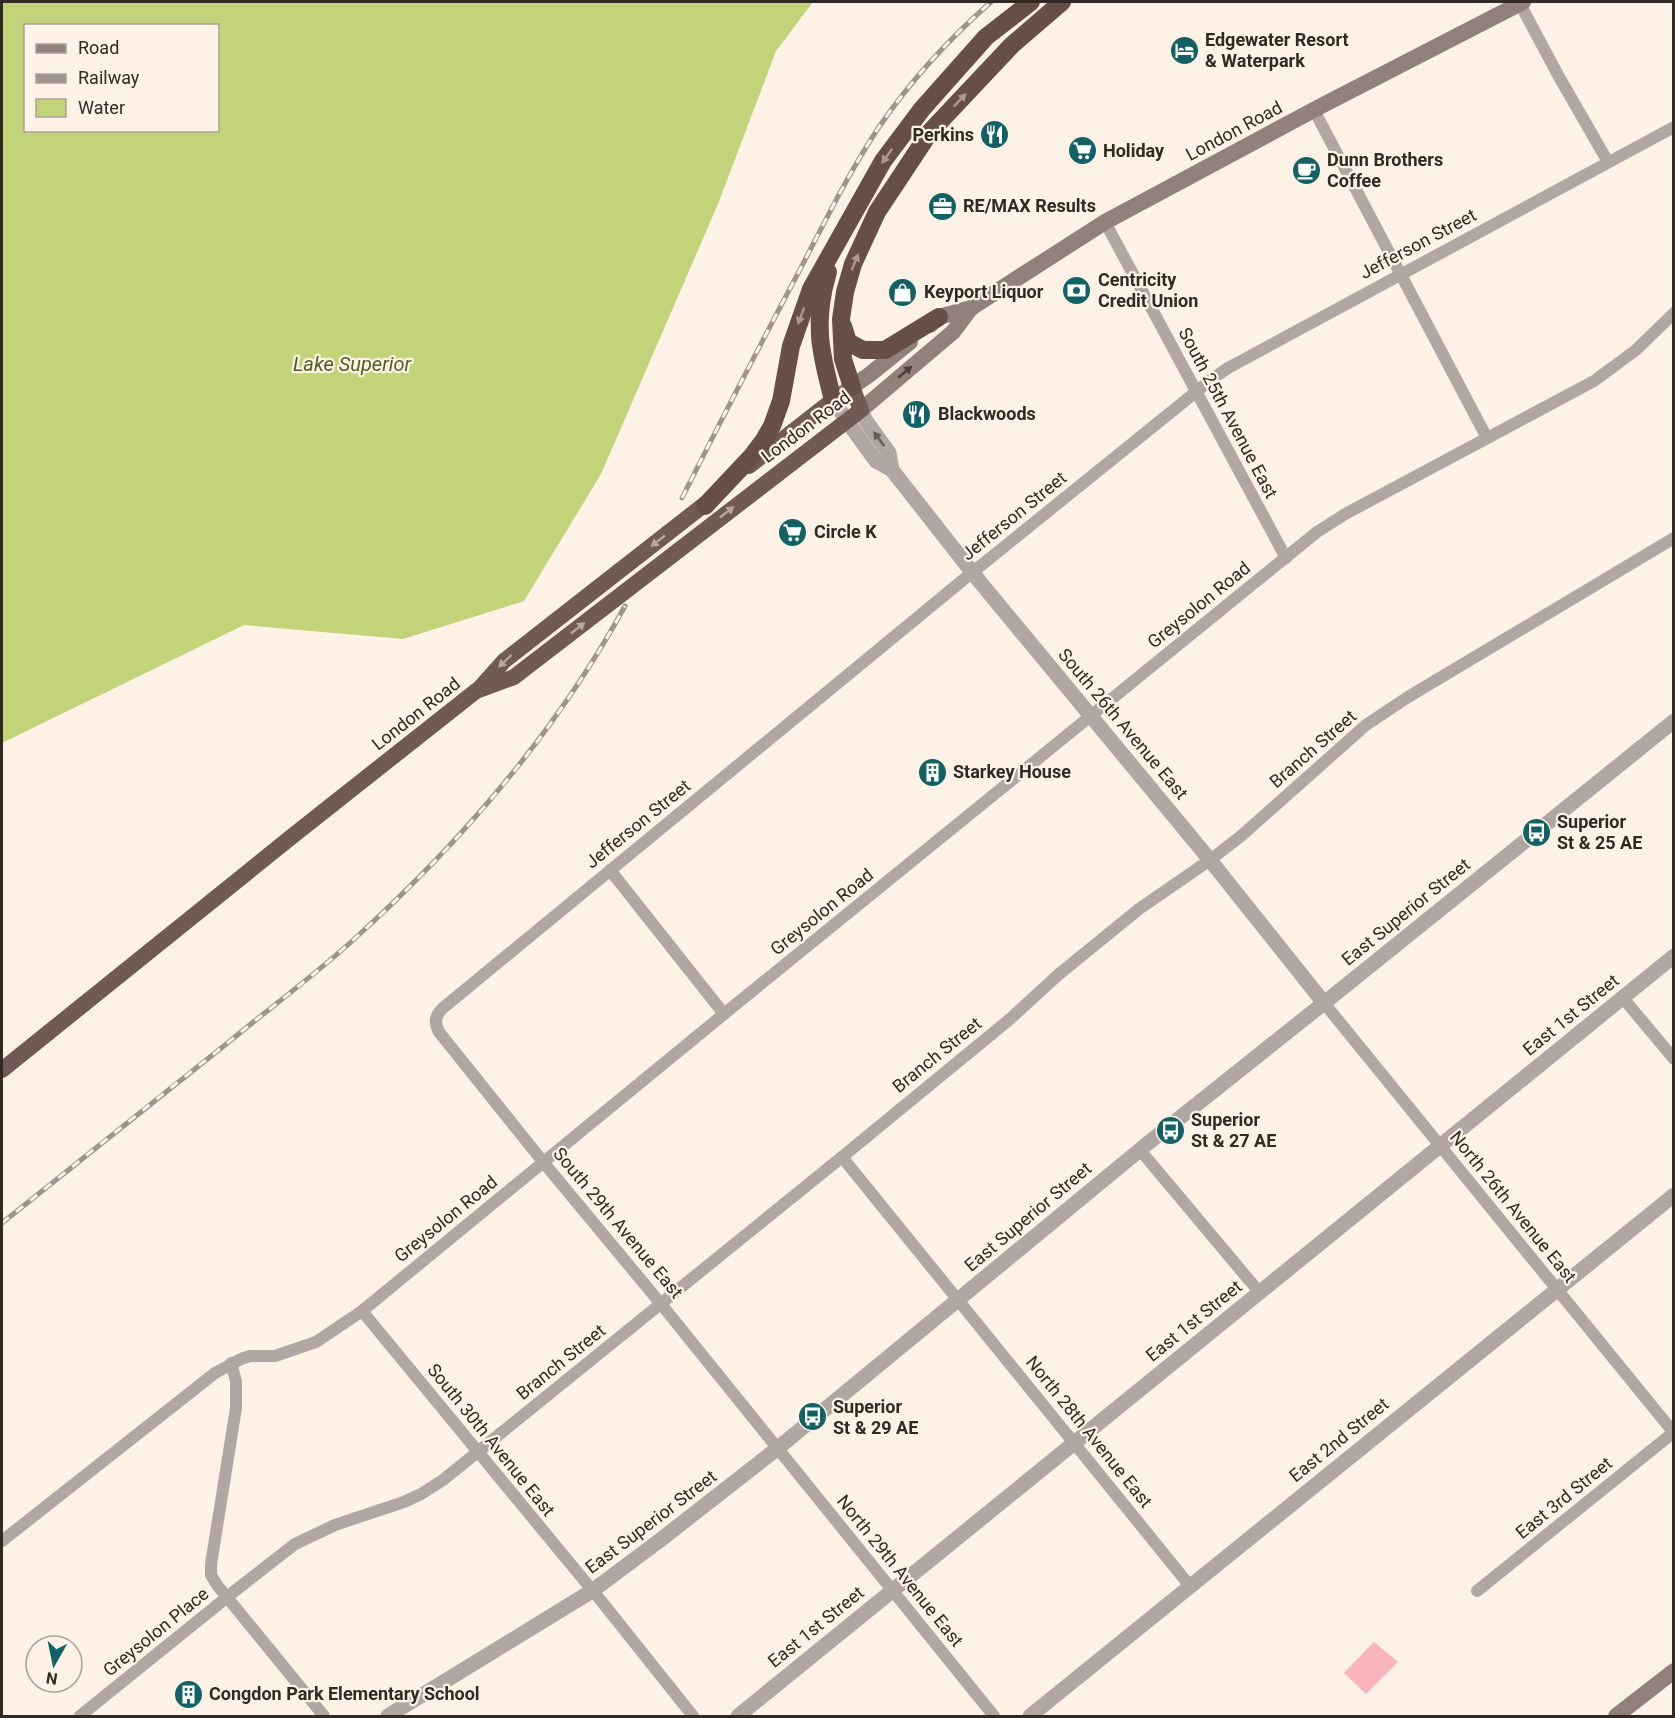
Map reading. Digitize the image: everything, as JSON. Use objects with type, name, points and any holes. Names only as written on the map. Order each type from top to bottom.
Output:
[{"type":"highway","points":[[705,506],[753,456],[772,426],[781,401],[791,346],[811,290],[883,161],[922,109],[986,38],[1031,2]]},
{"type":"highway","points":[[861,410],[843,359],[841,318],[844,292],[853,264],[877,212],[930,132],[1012,45],[1062,2]]},
{"type":"highway","points":[[833,400],[819,340],[820,306],[826,275],[836,245]]},
{"type":"highway","points":[[841,318],[848,342],[862,350],[885,350],[939,317]]},
{"type":"highway","name":"London Road","points":[[2,1070],[295,834],[476,692],[504,661],[705,506],[742,472],[833,400]]},
{"type":"highway","name":"London Road","points":[[476,692],[514,677],[861,410]]},
{"type":"main road","name":"London Road","points":[[833,400],[869,375],[939,317],[971,308],[1105,222],[1520,2]]},
{"type":"main road","name":"London Road","points":[[861,410],[953,332],[971,308]]},
{"type":"main road","points":[[1616,1716],[1674,1671]]},
{"type":"street","points":[[1520,2],[1558,75],[1608,162]]},
{"type":"street","points":[[1314,110],[1487,438]]},
{"type":"street","name":"Jefferson Street","points":[[436,1018],[442,1008],[610,870],[972,573],[1228,368],[1674,127]]},
{"type":"street","name":"South 25th Avenue East","points":[[1105,222],[1286,558]]},
{"type":"street","name":"Greysolon Road","points":[[2,1541],[215,1372],[250,1356],[275,1356],[301,1348],[323,1338],[362,1311],[1317,532],[1347,513],[1602,375],[1645,342],[1674,313]]},
{"type":"street","name":"South 26th Avenue East","points":[[833,400],[876,461],[892,470],[972,573],[1210,860],[1324,1003]]},
{"type":"street","name":"South 26th Avenue East","points":[[861,410],[866,421],[889,453],[892,470]]},
{"type":"street","name":"Branch Street","points":[[226,1598],[295,1544],[335,1525],[380,1512],[421,1494],[443,1480],[842,1157],[1139,909],[1241,836],[1366,725],[1418,691],[1674,538]]},
{"type":"street","name":"East Superior Street","points":[[388,1716],[592,1591],[778,1448],[1140,1150],[1674,721]]},
{"type":"street","points":[[610,870],[724,1014]]},
{"type":"street","name":"East 1st Street","points":[[738,1716],[1674,956]]},
{"type":"street","points":[[1623,998],[1674,1059]]},
{"type":"street","name":"North 26th Avenue East","points":[[1324,1003],[1673,1433]]},
{"type":"street","name":"South 29th Avenue East","points":[[436,1018],[439,1032],[778,1448]]},
{"type":"street","points":[[1140,1150],[1260,1293]]},
{"type":"street","name":"North 28th Avenue East","points":[[842,1157],[1190,1586]]},
{"type":"street","name":"East 2nd Street","points":[[1030,1716],[1674,1195]]},
{"type":"street","name":"South 30th Avenue East","points":[[362,1311],[693,1716]]},
{"type":"street","points":[[231,1363],[236,1385],[235,1412],[210,1564],[213,1579],[226,1598],[324,1716]]},
{"type":"street","name":"East 3rd Street","points":[[1477,1591],[1673,1433]]},
{"type":"street","name":"North 29th Avenue East","points":[[778,1448],[993,1716]]},
{"type":"street","name":"Greysolon Place","points":[[80,1716],[226,1598]]},
{"type":"shaded area","points":[[1374,1642],[1398,1662],[1366,1694],[1344,1673]]},
{"type":"water","name":"Lake Superior","points":[[2,2],[813,2],[776,51],[718,204],[601,474],[524,601],[403,639],[244,625],[2,743]]},
{"type":"railway","points":[[682,498],[835,202],[867,145],[917,77],[946,45],[991,2]]},
{"type":"railway","points":[[2,1223],[320,969],[391,905],[467,826],[536,743],[598,653],[625,606]]},
{"type":"place","name":"Edgewater Resort & Waterpark","points":[[1184,50]]},
{"type":"place","name":"Perkins","points":[[995,135]]},
{"type":"place","name":"Holiday","points":[[1082,151]]},
{"type":"place","name":"Dunn Brothers Coffee","points":[[1306,170]]},
{"type":"place","name":"RE/MAX Results","points":[[942,206]]},
{"type":"place","name":"Centricity Credit Union","points":[[1077,290]]},
{"type":"place","name":"Keyport Liquor","points":[[903,292]]},
{"type":"place","name":"Blackwoods","points":[[917,414]]},
{"type":"place","name":"Circle K","points":[[793,532]]},
{"type":"place","name":"Starkey House","points":[[932,772]]},
{"type":"place","name":"Superior St & 25 AE","points":[[1536,832]]},
{"type":"place","name":"Superior St & 27 AE","points":[[1170,1130]]},
{"type":"place","name":"Superior St & 29 AE","points":[[812,1417]]},
{"type":"place","name":"Congdon Park Elementary School","points":[[188,1694]]}]
